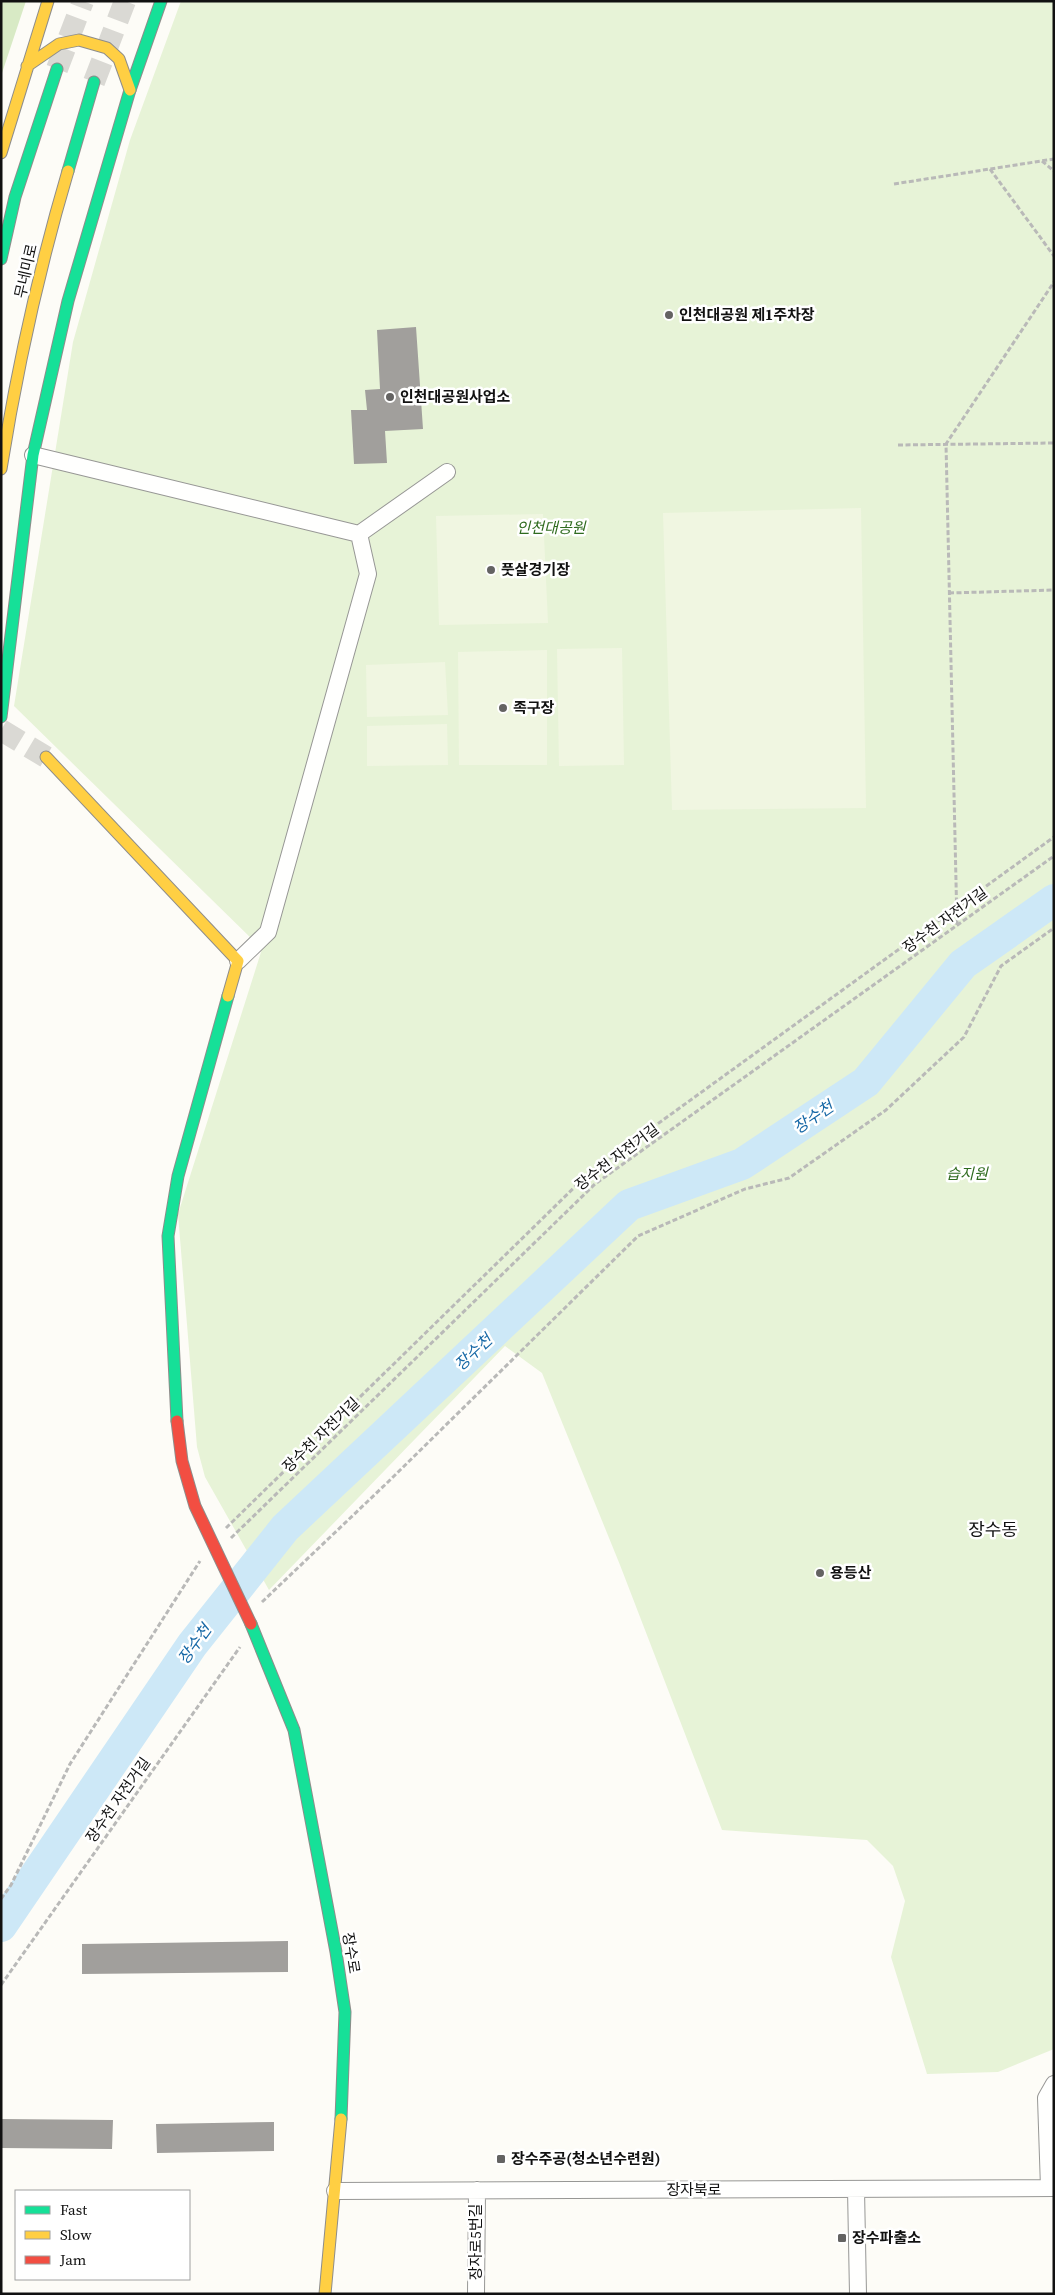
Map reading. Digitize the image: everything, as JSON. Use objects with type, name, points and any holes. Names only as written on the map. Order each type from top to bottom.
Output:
[{"type":"street","points":[[1,153],[48,1]]},
{"type":"street","points":[[1,718],[33,456],[68,301],[130,90],[161,1]]},
{"type":"street","points":[[28,66],[59,44],[79,40],[108,48],[119,59],[130,90]]},
{"type":"street","name":"무네미로","points":[[1,259],[16,197],[57,69]]},
{"type":"street","name":"무네미로","points":[[1,469],[15,382],[57,207],[94,82]]},
{"type":"street","points":[[33,456],[358,534],[447,472]]},
{"type":"street","points":[[46,757],[238,961],[268,932],[368,574],[358,534]]},
{"type":"street","name":"장수로","points":[[238,961],[178,1176],[168,1236],[174,1410],[182,1462],[195,1506],[248,1616],[294,1730],[336,1952],[345,2012],[342,2110],[325,2294]]},
{"type":"street","points":[[1051,2188],[1046,2098],[1054,2084]]},
{"type":"street","name":"장자북로","points":[[335,2191],[1051,2188]]},
{"type":"street","points":[[856,2189],[858,2294]]},
{"type":"street","name":"장자로5번길","points":[[476,2294],[477,2190]]},
{"type":"path","points":[[894,184],[1054,159]]},
{"type":"path","points":[[1042,161],[1054,171]]},
{"type":"path","points":[[990,169],[1054,256]]},
{"type":"path","points":[[957,925],[946,444],[1054,282]]},
{"type":"path","points":[[898,445],[1054,442]]},
{"type":"path","points":[[949,593],[1054,590]]},
{"type":"path","points":[[1,1899],[11,1885],[70,1764],[215,1547],[587,1175],[1054,837]]},
{"type":"path","name":"장수천 자전거길","points":[[215,1547],[595,1184],[1054,856]]},
{"type":"path","points":[[248,1616],[388,1482],[638,1236],[745,1189],[788,1178],[886,1110],[964,1037],[1001,966],[1054,928]]},
{"type":"path","name":"장수천 자전거길","points":[[1,1985],[253,1628]]},
{"type":"green space","points":[[1,1],[26,1],[1,76]]},
{"type":"green space","name":"인천대공원","points":[[181,1],[1054,1],[1054,2049],[998,2072],[927,2074],[891,1957],[905,1901],[893,1866],[867,1840],[722,1830],[620,1565],[542,1373],[505,1346],[269,1590],[205,1477],[197,1447],[178,1214],[262,949],[14,706],[73,342],[130,140]]},
{"type":"green space","points":[[861,508],[866,808],[672,810],[663,513]]},
{"type":"green space","name":"풋살경기장","points":[[543,514],[548,623],[439,625],[436,516]]},
{"type":"green space","points":[[622,648],[624,765],[559,766],[557,649]]},
{"type":"green space","name":"족구장","points":[[547,650],[547,765],[459,765],[458,652]]},
{"type":"green space","points":[[445,662],[448,715],[367,717],[366,665]]},
{"type":"green space","points":[[447,724],[448,765],[367,766],[367,726]]},
{"type":"building","points":[[416,327],[423,429],[385,431],[387,463],[354,464],[351,410],[367,410],[365,390],[380,389],[377,330]]},
{"type":"building","points":[[288,1941],[288,1972],[82,1974],[82,1944]]},
{"type":"building","points":[[1,2119],[113,2120],[112,2149],[1,2148]]},
{"type":"building","points":[[274,2122],[274,2151],[157,2153],[156,2124]]},
{"type":"waterway","name":"장수천","points":[[1,1926],[192,1645],[285,1528],[629,1205],[742,1164],[866,1082],[963,964],[1054,900]]},
{"type":"tunnel","points":[[57,69],[83,1]]},
{"type":"tunnel","points":[[94,82],[125,1]]},
{"type":"tunnel","points":[[1,730],[46,757]]},
{"type":"traffic: fast","points":[[1,717],[33,455],[68,301],[130,90],[161,1]]},
{"type":"traffic: fast","points":[[1,259],[15,197],[57,69]]},
{"type":"traffic: fast","points":[[68,171],[94,82]]},
{"type":"traffic: fast","points":[[177,1421],[168,1236],[178,1176],[228,996]]},
{"type":"traffic: fast","points":[[251,1624],[294,1730],[336,1952],[345,2012],[341,2119]]},
{"type":"traffic: slow","points":[[1,153],[48,1]]},
{"type":"traffic: slow","points":[[27,66],[59,44],[79,40],[107,48],[119,59],[130,90]]},
{"type":"traffic: slow","points":[[1,469],[30,319],[68,171]]},
{"type":"traffic: slow","points":[[46,757],[238,961],[228,996]]},
{"type":"traffic: slow","points":[[325,2294],[341,2119]]},
{"type":"traffic: jam","points":[[177,1421],[182,1461],[195,1506],[251,1624]]},
{"type":"place","name":"인천대공원 제1주차장","points":[[669,315]]},
{"type":"place","name":"인천대공원사업소","points":[[390,397]]},
{"type":"place","name":"풋살경기장","points":[[491,570]]},
{"type":"place","name":"족구장","points":[[503,708]]},
{"type":"place","name":"용등산","points":[[820,1573]]},
{"type":"place","name":"장수주공(청소년수련원)","points":[[501,2159]]},
{"type":"place","name":"장수파출소","points":[[842,2238]]},
{"type":"district","name":"장수동","points":[[993,1530]]},
{"type":"park label","name":"습지원","points":[[967,1174]]}]
